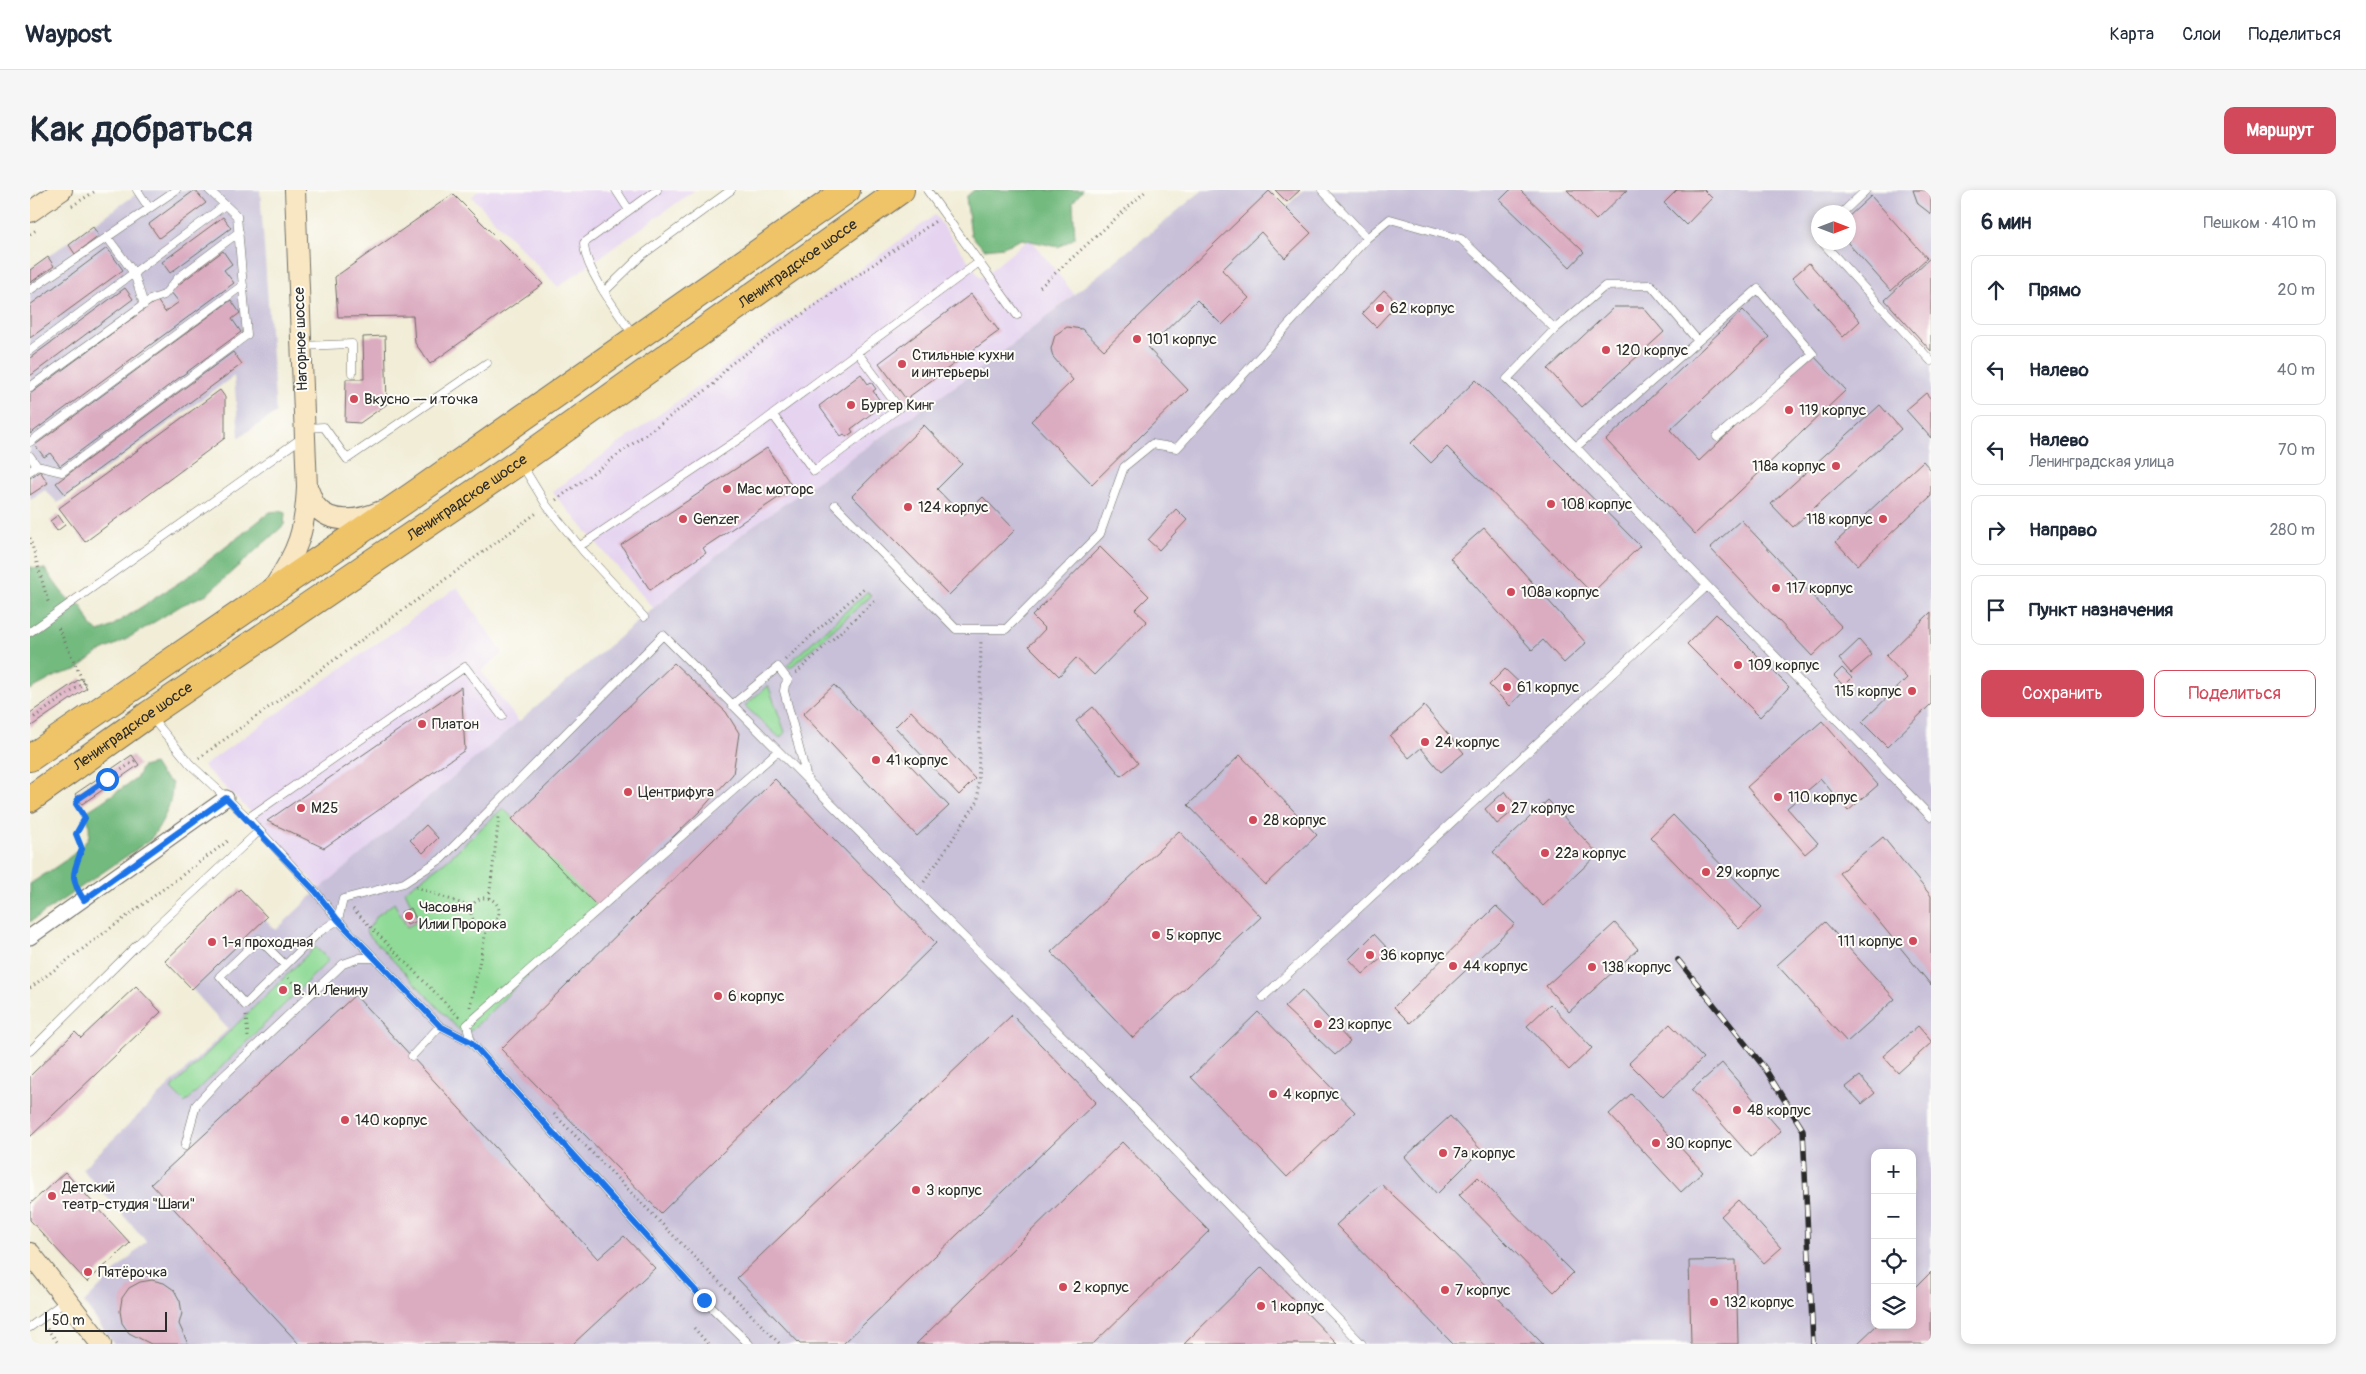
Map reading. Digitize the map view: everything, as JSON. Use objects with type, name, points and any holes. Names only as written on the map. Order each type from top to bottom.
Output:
[{"type":"highway","name":"Ленинградское шоссе","points":[[30,758],[413,495],[847,190]]},
{"type":"highway","name":"Ленинградское шоссе","points":[[30,799],[149,714],[519,462],[901,190]]},
{"type":"street","points":[[30,212],[62,190]]},
{"type":"street","name":"Нагорное шоссе","points":[[270,592],[291,560],[301,538],[306,515],[308,487],[295,190]]},
{"type":"street","points":[[308,487],[315,505],[324,513],[336,518],[351,520],[376,513],[413,495]]},
{"type":"street","points":[[30,937],[226,798]]},
{"type":"street","points":[[30,1253],[68,1299],[101,1344]]},
{"type":"lane","points":[[137,190],[149,208]]},
{"type":"lane","points":[[30,290],[176,190]]},
{"type":"lane","points":[[30,456],[33,468],[62,472],[247,335],[237,216],[209,190]]},
{"type":"lane","points":[[616,190],[629,210]]},
{"type":"lane","points":[[636,338],[604,292],[584,252],[584,243],[657,190]]},
{"type":"lane","points":[[604,292],[642,256],[731,190]]},
{"type":"lane","points":[[927,190],[1017,315]]},
{"type":"lane","points":[[1322,190],[1367,238]]},
{"type":"lane","points":[[1850,205],[1866,190]]},
{"type":"lane","points":[[30,350],[224,205]]},
{"type":"lane","points":[[835,505],[956,629],[1006,629],[1100,534],[1124,467],[1152,444],[1177,448],[1367,238],[1390,220],[1461,238],[1555,329]]},
{"type":"lane","points":[[30,387],[144,304],[164,296],[178,278],[238,232]]},
{"type":"lane","points":[[107,237],[134,272],[144,304]]},
{"type":"lane","points":[[1829,250],[1931,361]]},
{"type":"lane","points":[[580,546],[773,415],[978,263]]},
{"type":"lane","points":[[30,442],[243,285]]},
{"type":"lane","points":[[1698,340],[1651,285],[1605,286],[1555,329],[1507,379],[1576,447],[1707,586],[1931,817]]},
{"type":"lane","points":[[1576,447],[1758,289],[1813,354],[1717,437]]},
{"type":"lane","points":[[302,346],[352,344],[352,373]]},
{"type":"lane","points":[[773,415],[814,471],[876,426],[899,408],[857,352]]},
{"type":"lane","points":[[30,632],[305,432],[324,427],[347,459],[487,363]]},
{"type":"lane","points":[[519,462],[547,506],[644,617]]},
{"type":"lane","points":[[1263,997],[1707,586]]},
{"type":"lane","points":[[283,967],[259,939],[220,976],[244,1005],[319,932],[338,920],[343,899],[404,883],[441,859],[662,635],[1144,1117],[1362,1344]]},
{"type":"lane","points":[[732,705],[778,667],[788,680],[784,691],[808,780]]},
{"type":"lane","points":[[250,821],[465,668],[502,716]]},
{"type":"lane","points":[[149,714],[190,764],[250,821],[316,892],[338,920],[440,1026],[471,1042],[704,1300],[748,1344]]},
{"type":"lane","points":[[471,1042],[466,1025],[778,751]]},
{"type":"lane","points":[[30,1051],[139,943],[259,831]]},
{"type":"lane","points":[[185,1146],[196,1105],[250,1051],[342,964],[360,958],[374,958]]},
{"type":"lane","points":[[412,1056],[440,1026]]},
{"type":"lane","points":[[30,1327],[68,1299]]},
{"type":"path","points":[[1040,286],[1147,190]]},
{"type":"path","points":[[190,764],[713,385],[728,366],[944,215]]},
{"type":"path","points":[[778,667],[866,586]]},
{"type":"path","points":[[788,680],[876,599]]},
{"type":"path","points":[[918,891],[978,800],[981,629]]},
{"type":"path","points":[[30,720],[84,683]]},
{"type":"path","points":[[84,900],[74,885],[74,871],[82,849],[76,834],[85,818],[76,804],[78,799],[136,760]]},
{"type":"path","points":[[489,898],[501,798]]},
{"type":"path","points":[[30,988],[250,821]]},
{"type":"path","points":[[404,883],[472,907]]},
{"type":"path","points":[[480,898],[489,898],[496,902],[500,912],[496,922],[487,926],[477,924],[472,919],[472,907],[480,898]]},
{"type":"path","points":[[343,899],[466,1025]]},
{"type":"path","points":[[466,1025],[487,926]]},
{"type":"path","points":[[283,967],[307,997]]},
{"type":"path","points":[[244,1005],[250,1051]]},
{"type":"path","points":[[549,1109],[780,1344]]},
{"type":"path","points":[[40,1320],[59,1344]]},
{"type":"path","points":[[694,1328],[708,1344]]},
{"type":"shaded area","points":[[142,190],[260,190],[276,413],[239,437],[234,376],[58,503],[45,490],[30,500],[30,269]]},
{"type":"shaded area","points":[[478,190],[695,190],[558,287],[472,197]]},
{"type":"shaded area","points":[[1203,190],[1269,190],[1286,207],[1303,190],[1931,190],[1931,1344],[114,1344],[84,1303],[146,1241],[82,1169],[228,1029],[192,989],[265,919],[276,930],[316,892],[748,529],[993,360]]},
{"type":"shaded area","points":[[935,215],[981,278],[1030,238],[1074,294],[993,360],[748,529],[654,609],[552,492]]},
{"type":"shaded area","points":[[457,587],[503,653],[481,671],[519,722],[320,889],[253,814],[203,766]]},
{"type":"green space","points":[[974,190],[1083,190],[1073,202],[1075,238],[1058,247],[1022,239],[1003,247],[984,249],[971,235],[966,197]]},
{"type":"green space","points":[[279,511],[285,513],[284,525],[207,594],[182,605],[125,640],[98,653],[76,670],[58,675],[30,690],[30,567],[45,569],[65,596],[76,604],[81,605],[92,627],[99,632],[109,628],[189,576],[270,512]]},
{"type":"green space","points":[[867,592],[871,596],[790,668],[787,665]]},
{"type":"green space","points":[[768,685],[785,732],[780,738],[745,706]]},
{"type":"green space","points":[[154,764],[161,775],[172,783],[172,791],[166,813],[150,840],[30,922],[30,884],[72,855],[86,841],[89,835],[89,823],[86,812],[136,779],[142,767]]},
{"type":"green space","points":[[503,808],[598,905],[473,1029],[464,1035],[366,932],[378,915],[394,903],[407,927],[419,921],[405,891],[447,860]]},
{"type":"green space","points":[[315,947],[329,960],[185,1103],[171,1089]]},
{"type":"building","points":[[195,190],[206,203],[159,238],[149,224]]},
{"type":"building","points":[[1275,190],[1300,190],[1287,202]]},
{"type":"building","points":[[1510,190],[1520,190],[1584,252],[1570,267],[1500,200]]},
{"type":"building","points":[[1567,190],[1627,190],[1596,220]]},
{"type":"building","points":[[1677,190],[1704,190],[1712,198],[1686,225],[1664,203]]},
{"type":"building","points":[[1913,190],[1931,190],[1931,214],[1918,204]]},
{"type":"building","name":"101 корпус","points":[[1269,191],[1311,233],[1285,258],[1261,232],[1222,270],[1249,298],[1222,325],[1197,300],[1148,348],[1188,390],[1092,484],[1031,421],[1073,380],[1053,357],[1051,349],[1055,335],[1067,327],[1082,329],[1104,350]]},
{"type":"building","points":[[453,194],[543,284],[430,364],[415,343],[413,316],[338,317],[335,277]]},
{"type":"building","points":[[1871,196],[1927,258],[1891,291],[1854,250],[1856,250],[1856,210]]},
{"type":"building","points":[[223,217],[231,228],[170,273],[162,262]]},
{"type":"building","points":[[93,227],[99,236],[75,254],[69,245]]},
{"type":"building","points":[[107,248],[123,270],[30,338],[30,305]]},
{"type":"building","points":[[223,251],[232,264],[224,270],[234,283],[30,434],[30,394],[157,300],[165,312],[179,302],[170,291]]},
{"type":"building","points":[[48,257],[54,266],[30,283],[30,270]]},
{"type":"building","points":[[1931,257],[1931,351],[1885,300]]},
{"type":"building","points":[[1809,263],[1860,321],[1843,337],[1792,278]]},
{"type":"building","points":[[125,288],[133,299],[30,376],[30,358]]},
{"type":"building","name":"62 корпус","points":[[1384,290],[1398,303],[1376,327],[1362,313]]},
{"type":"building","points":[[971,294],[999,331],[906,399],[879,363]]},
{"type":"building","points":[[231,300],[240,313],[232,319],[241,332],[60,466],[50,453],[44,457],[35,445]]},
{"type":"building","name":"120 корпус","points":[[1614,307],[1643,307],[1664,332],[1582,407],[1548,369]]},
{"type":"building","name":"119 корпус","points":[[1743,310],[1769,337],[1670,430],[1699,461],[1812,354],[1846,390],[1695,534],[1606,440]]},
{"type":"building","points":[[385,336],[387,404],[360,423],[345,422],[346,379],[364,379],[363,337]]},
{"type":"building","points":[[233,352],[242,364],[65,494],[56,483]]},
{"type":"building","name":"Бургер Кинг","points":[[861,374],[868,384],[871,382],[876,389],[873,391],[883,405],[851,429],[853,432],[846,437],[844,434],[841,436],[819,406]]},
{"type":"building","name":"108 корпус","points":[[1476,380],[1640,546],[1592,593],[1447,447],[1431,463],[1411,443]]},
{"type":"building","points":[[220,390],[225,397],[225,438],[85,542],[59,508]]},
{"type":"building","points":[[1926,393],[1931,399],[1931,438],[1906,410]]},
{"type":"building","name":"118а корпус","points":[[1880,405],[1901,429],[1793,527],[1771,504]]},
{"type":"building","name":"124 корпус","points":[[924,425],[962,464],[937,489],[963,516],[983,497],[1015,530],[949,595],[852,496]]},
{"type":"building","points":[[767,448],[793,488],[703,548],[706,553],[650,590],[621,545]]},
{"type":"building","name":"118 корпус","points":[[1923,461],[1931,470],[1931,496],[1857,565],[1836,542]]},
{"type":"building","points":[[40,471],[48,483],[30,495],[30,478]]},
{"type":"building","points":[[1176,509],[1187,520],[1159,550],[1148,540]]},
{"type":"building","points":[[58,515],[65,525],[57,531],[50,521]]},
{"type":"building","name":"117 корпус","points":[[1741,520],[1842,627],[1812,656],[1710,548]]},
{"type":"building","name":"108а корпус","points":[[1484,528],[1586,643],[1564,663],[1543,640],[1532,650],[1450,558]]},
{"type":"building","points":[[1100,547],[1149,596],[1135,610],[1147,621],[1094,675],[1076,658],[1059,676],[1029,646],[1045,629],[1032,616]]},
{"type":"building","name":"115 корпус","points":[[1931,612],[1931,704],[1887,747],[1862,722],[1907,678],[1886,656]]},
{"type":"building","name":"109 корпус","points":[[1716,614],[1789,687],[1760,717],[1687,644]]},
{"type":"building","points":[[1859,640],[1872,655],[1851,673],[1839,659]]},
{"type":"building","name":"Центрифуга","points":[[674,663],[726,712],[739,733],[733,774],[700,811],[599,908],[512,819]]},
{"type":"building","points":[[1842,668],[1852,678],[1844,686],[1834,676]]},
{"type":"building","name":"61 корпус","points":[[1505,669],[1526,689],[1510,706],[1489,685]]},
{"type":"building","points":[[81,678],[87,688],[30,727],[30,713]]},
{"type":"building","name":"41 корпус","points":[[834,685],[949,806],[917,836],[803,714]]},
{"type":"building","points":[[461,687],[465,750],[324,848],[267,821]]},
{"type":"building","name":"24 корпус","points":[[1424,706],[1464,753],[1441,772],[1421,748],[1409,758],[1390,736]]},
{"type":"building","points":[[1093,707],[1138,763],[1121,776],[1076,721]]},
{"type":"building","points":[[911,711],[975,779],[959,795],[895,727]]},
{"type":"building","name":"110 корпус","points":[[1822,721],[1878,785],[1848,811],[1821,779],[1787,808],[1818,843],[1805,854],[1747,787]]},
{"type":"building","points":[[132,755],[139,765],[82,804],[75,794]]},
{"type":"building","name":"28 корпус","points":[[1240,755],[1317,835],[1265,885],[1188,805]]},
{"type":"building","name":"6 корпус","points":[[775,779],[936,943],[661,1213],[501,1049]]},
{"type":"building","name":"27 корпус","points":[[1505,791],[1517,808],[1497,824],[1485,809]]},
{"type":"building","name":"22а корпус","points":[[1548,800],[1598,854],[1543,906],[1493,852]]},
{"type":"building","name":"29 корпус","points":[[1673,815],[1762,907],[1739,929],[1650,837]]},
{"type":"building","points":[[426,825],[438,838],[423,853],[410,840]]},
{"type":"building","name":"5 корпус","points":[[1179,831],[1261,917],[1133,1038],[1051,952]]},
{"type":"building","name":"111 корпус","points":[[1883,837],[1931,896],[1931,985],[1839,873]]},
{"type":"building","name":"1-я проходная","points":[[240,889],[267,917],[192,989],[165,961]]},
{"type":"building","name":"44 корпус","points":[[1496,906],[1515,924],[1410,1023],[1394,1007]]},
{"type":"building","name":"Часовня Илии Пророка","points":[[411,908],[417,921],[407,925],[401,912]]},
{"type":"building","points":[[1825,922],[1895,999],[1847,1042],[1777,965]]},
{"type":"building","name":"138 корпус","points":[[1615,923],[1638,949],[1569,1012],[1546,986]]},
{"type":"building","name":"36 корпус","points":[[1374,934],[1390,951],[1363,974],[1349,959]]},
{"type":"building","points":[[136,986],[161,1012],[30,1137],[30,1076],[75,1032],[81,1038]]},
{"type":"building","name":"23 корпус","points":[[1302,990],[1350,1042],[1335,1055],[1284,1007]]},
{"type":"building","name":"140 корпус","points":[[355,995],[598,1259],[624,1236],[655,1268],[573,1344],[299,1344],[151,1184]]},
{"type":"building","points":[[1550,1004],[1592,1048],[1569,1070],[1527,1026]]},
{"type":"building","name":"4 корпус","points":[[1258,1012],[1355,1112],[1287,1177],[1191,1077]]},
{"type":"building","name":"3 корпус","points":[[1012,1015],[1096,1102],[843,1344],[800,1344],[737,1278]]},
{"type":"building","points":[[1670,1024],[1703,1058],[1663,1097],[1629,1063]]},
{"type":"building","points":[[1918,1026],[1931,1043],[1898,1073],[1883,1056]]},
{"type":"building","name":"48 корпус","points":[[1722,1063],[1781,1131],[1751,1157],[1692,1090]]},
{"type":"building","points":[[1860,1076],[1875,1093],[1862,1104],[1846,1087]]},
{"type":"building","name":"30 корпус","points":[[1631,1094],[1703,1172],[1681,1192],[1609,1114]]},
{"type":"building","name":"7а корпус","points":[[1450,1116],[1481,1150],[1437,1194],[1405,1157]]},
{"type":"building","name":"2 корпус","points":[[1122,1142],[1209,1231],[1093,1344],[916,1344]]},
{"type":"building","points":[[65,1172],[130,1243],[87,1282],[30,1220],[30,1204]]},
{"type":"building","points":[[1478,1177],[1573,1273],[1554,1292],[1459,1195]]},
{"type":"building","name":"7 корпус","points":[[1381,1184],[1436,1235],[1543,1344],[1453,1344],[1336,1225]]},
{"type":"building","points":[[1738,1200],[1781,1248],[1764,1263],[1721,1216]]},
{"type":"building","name":"132 корпус","points":[[1736,1260],[1738,1344],[1691,1344],[1689,1261]]},
{"type":"building","name":"1 корпус","points":[[1262,1267],[1337,1344],[1184,1344]]},
{"type":"building","points":[[1931,1272],[1931,1344],[1857,1344],[1873,1329],[1916,1329],[1916,1287]]},
{"type":"building","points":[[152,1280],[164,1283],[174,1290],[180,1301],[182,1313],[179,1324],[188,1344],[151,1344],[129,1333],[122,1323],[120,1311],[122,1298],[129,1288],[140,1282]]},
{"type":"railway","points":[[1678,960],[1764,1067],[1803,1130],[1813,1344]]},
{"type":"place","name":"62 корпус","points":[[1380,308]]},
{"type":"place","name":"101 корпус","points":[[1137,339]]},
{"type":"place","name":"120 корпус","points":[[1606,350]]},
{"type":"place","name":"Стильные кухни и интерьеры","points":[[902,364]]},
{"type":"place","name":"Вкусно — и точка","points":[[354,399]]},
{"type":"place","name":"Бургер Кинг","points":[[851,405]]},
{"type":"place","name":"119 корпус","points":[[1789,410]]},
{"type":"place","name":"118а корпус","points":[[1836,466]]},
{"type":"place","name":"Мас моторс","points":[[727,489]]},
{"type":"place","name":"108 корпус","points":[[1551,504]]},
{"type":"place","name":"124 корпус","points":[[908,507]]},
{"type":"place","name":"Genzer","points":[[683,519]]},
{"type":"place","name":"118 корпус","points":[[1883,519]]},
{"type":"place","name":"117 корпус","points":[[1776,588]]},
{"type":"place","name":"108а корпус","points":[[1511,592]]},
{"type":"place","name":"109 корпус","points":[[1738,665]]},
{"type":"place","name":"61 корпус","points":[[1507,687]]},
{"type":"place","name":"115 корпус","points":[[1912,691]]},
{"type":"place","name":"Платон","points":[[422,724]]},
{"type":"place","name":"24 корпус","points":[[1425,742]]},
{"type":"place","name":"41 корпус","points":[[876,760]]},
{"type":"place","name":"Центрифуга","points":[[628,792]]},
{"type":"place","name":"110 корпус","points":[[1778,797]]},
{"type":"place","name":"М25","points":[[301,808]]},
{"type":"place","name":"27 корпус","points":[[1501,808]]},
{"type":"place","name":"28 корпус","points":[[1253,820]]},
{"type":"place","name":"22а корпус","points":[[1545,853]]},
{"type":"place","name":"29 корпус","points":[[1706,872]]},
{"type":"place","name":"Часовня Илии Пророка","points":[[409,916]]},
{"type":"place","name":"5 корпус","points":[[1156,935]]},
{"type":"place","name":"111 корпус","points":[[1913,941]]},
{"type":"place","name":"1-я проходная","points":[[212,942]]},
{"type":"place","name":"36 корпус","points":[[1370,955]]},
{"type":"place","name":"44 корпус","points":[[1453,966]]},
{"type":"place","name":"138 корпус","points":[[1592,967]]},
{"type":"place","name":"В. И. Ленину","points":[[283,990]]},
{"type":"place","name":"6 корпус","points":[[718,996]]},
{"type":"place","name":"23 корпус","points":[[1318,1024]]},
{"type":"place","name":"4 корпус","points":[[1273,1094]]},
{"type":"place","name":"48 корпус","points":[[1737,1110]]},
{"type":"place","name":"140 корпус","points":[[345,1120]]},
{"type":"place","name":"30 корпус","points":[[1656,1143]]},
{"type":"place","name":"7а корпус","points":[[1443,1153]]},
{"type":"place","name":"3 корпус","points":[[916,1190]]},
{"type":"place","name":"Детский театр-студия \"Шаги\"","points":[[52,1196]]},
{"type":"place","name":"Пятёрочка","points":[[88,1272]]},
{"type":"place","name":"2 корпус","points":[[1063,1287]]},
{"type":"place","name":"7 корпус","points":[[1445,1290]]},
{"type":"place","name":"132 корпус","points":[[1714,1302]]},
{"type":"place","name":"1 корпус","points":[[1261,1306]]},
{"type":"route","points":[[107,779],[78,799],[76,804],[85,818],[76,834],[81,841],[82,849],[74,871],[74,885],[84,900],[226,798],[248,818],[316,892],[338,920],[440,1026],[471,1042],[704,1300]]}]
